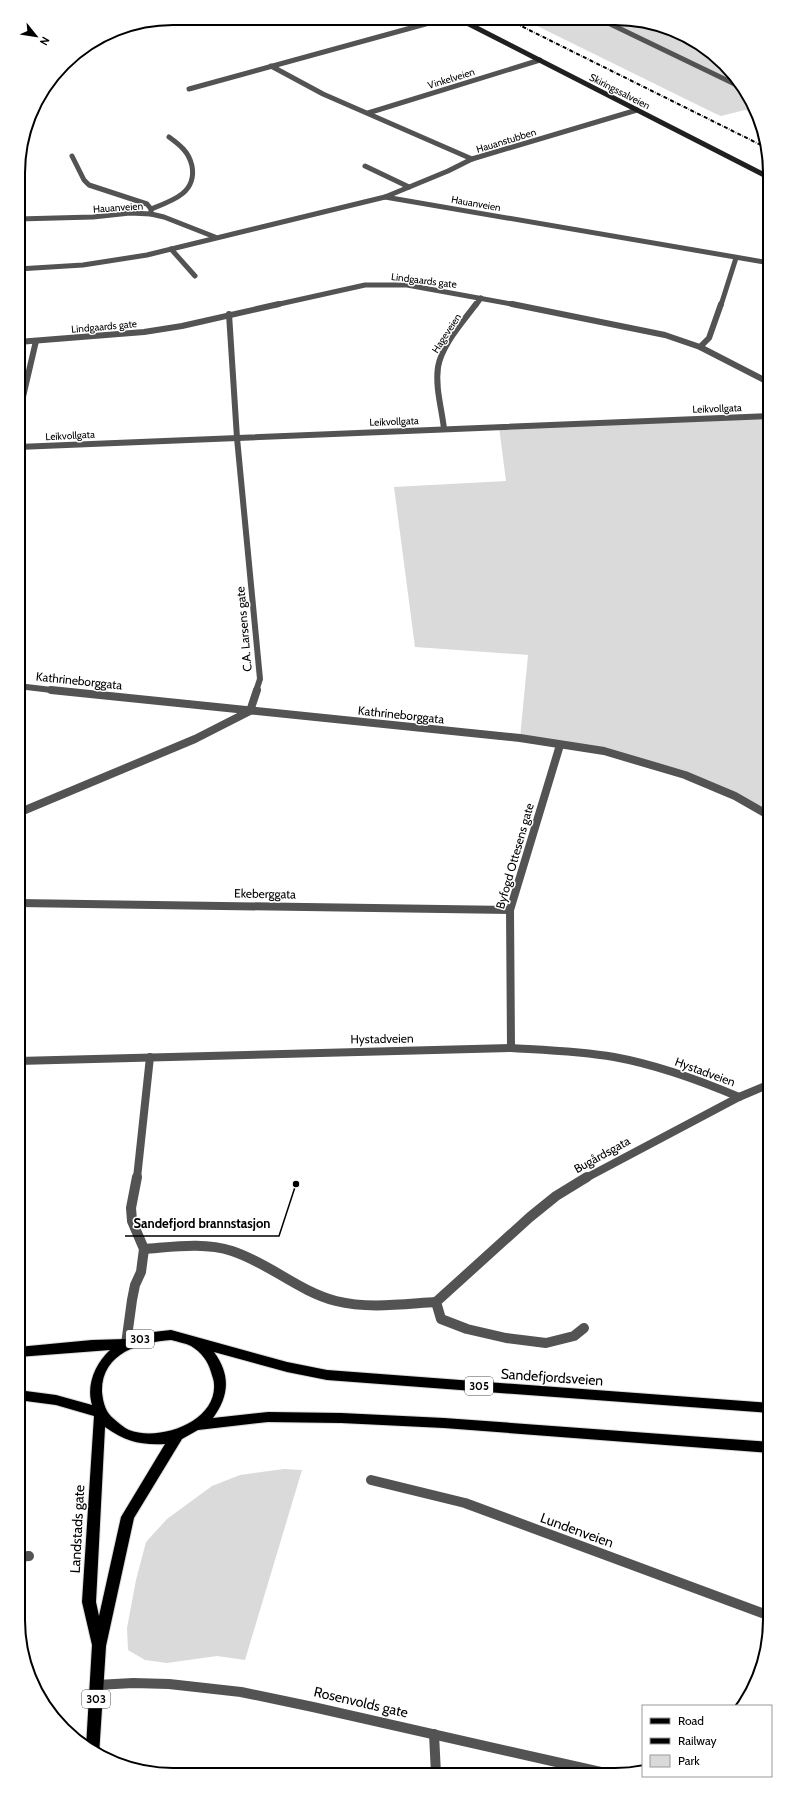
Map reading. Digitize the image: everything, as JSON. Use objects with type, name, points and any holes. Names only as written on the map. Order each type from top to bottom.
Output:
[{"type":"main road","name":"Skiringssalveien","points":[[471,25],[763,174]]},
{"type":"main road","name":"303","points":[[171,1335],[193,1341],[209,1354],[219,1371],[220,1390],[213,1409],[198,1425],[176,1437],[153,1440],[132,1437],[113,1428],[100,1413],[96,1399],[96,1383],[102,1368],[112,1355],[126,1344],[148,1336],[171,1335]]},
{"type":"main road","name":"Sandefjordsveien","points":[[193,1341],[287,1367],[327,1375],[763,1407]]},
{"type":"main road","name":"303","points":[[25,1351],[92,1345],[126,1344]]},
{"type":"main road","points":[[25,1396],[56,1400],[100,1413]]},
{"type":"main road","name":"Landstads gate","points":[[99,1646],[89,1602],[100,1413]]},
{"type":"main road","points":[[198,1425],[268,1417],[341,1418],[444,1423],[763,1447]]},
{"type":"main road","name":"Landstads gate","points":[[94,1745],[99,1646],[128,1517],[176,1437]]},
{"type":"street","points":[[189,89],[422,25]]},
{"type":"street","points":[[612,25],[732,83]]},
{"type":"street","name":"Vinkelveien","points":[[368,114],[540,60]]},
{"type":"street","points":[[271,66],[323,94],[472,159]]},
{"type":"street","name":"Hauanstubben","points":[[385,197],[472,159],[637,110]]},
{"type":"street","points":[[72,156],[84,180],[89,185],[147,204],[151,211],[177,196],[191,184],[193,177],[192,168],[186,151],[169,137]]},
{"type":"street","points":[[366,166],[409,187]]},
{"type":"street","name":"Hauanveien","points":[[25,269],[115,262],[385,197],[763,263]]},
{"type":"street","name":"Hauanveien","points":[[25,219],[93,218],[151,211],[215,237]]},
{"type":"street","points":[[171,249],[195,276]]},
{"type":"street","points":[[700,347],[709,338],[714,328],[736,258]]},
{"type":"street","name":"Lindgaards gate","points":[[25,342],[144,332],[182,326],[229,314],[365,285],[385,284],[441,290],[665,335],[700,347],[763,379]]},
{"type":"street","name":"Hageveien","points":[[444,429],[438,380],[439,360],[481,298]]},
{"type":"street","name":"C.A. Larsens gate","points":[[229,314],[237,438],[260,679],[250,712]]},
{"type":"street","points":[[25,388],[36,341]]},
{"type":"street","name":"Leikvollgata","points":[[25,447],[763,416]]},
{"type":"street","name":"Kathrineborggata","points":[[25,687],[250,712],[520,738],[604,751],[685,776],[735,796],[763,812]]},
{"type":"street","points":[[25,810],[195,739],[250,712]]},
{"type":"street","name":"Byfogd Ottesens gate","points":[[511,1048],[510,910],[560,744]]},
{"type":"street","name":"Ekeberggata","points":[[25,903],[510,910]]},
{"type":"street","name":"Hystadveien","points":[[25,1061],[511,1048],[565,1051],[629,1059],[693,1078],[739,1097]]},
{"type":"street","points":[[126,1344],[132,1300],[135,1285],[141,1272],[144,1249],[132,1221],[131,1208],[137,1175],[150,1057]]},
{"type":"street","name":"Bugårdsgata","points":[[436,1302],[556,1196],[590,1175],[739,1097],[763,1087]]},
{"type":"street","points":[[144,1249],[198,1246],[231,1251],[262,1266],[308,1292],[337,1301],[377,1305],[436,1302],[440,1319],[467,1329],[506,1338],[546,1343],[574,1336],[584,1328]]},
{"type":"street","name":"Lundenveien","points":[[371,1480],[464,1503],[763,1613]]},
{"type":"street","points":[[25,1556],[29,1556]]},
{"type":"street","name":"Rosenvolds gate","points":[[97,1685],[125,1682],[183,1684],[287,1700],[583,1768]]},
{"type":"street","points":[[434,1734],[436,1768]]},
{"type":"green space","points":[[535,25],[635,26],[654,30],[681,40],[697,50],[720,68],[738,91],[750,111],[745,110],[721,116]]},
{"type":"green space","points":[[763,416],[763,812],[735,796],[642,762],[520,738],[528,655],[415,647],[394,487],[506,481],[499,427]]},
{"type":"green space","points":[[284,1469],[302,1470],[245,1660],[217,1656],[167,1663],[145,1660],[128,1650],[127,1628],[136,1580],[146,1542],[167,1519],[212,1486],[240,1475]]},
{"type":"railway","points":[[519,25],[760,145]]},
{"type":"place","name":"Sandefjord brannstasjon","points":[[296,1184]]}]
